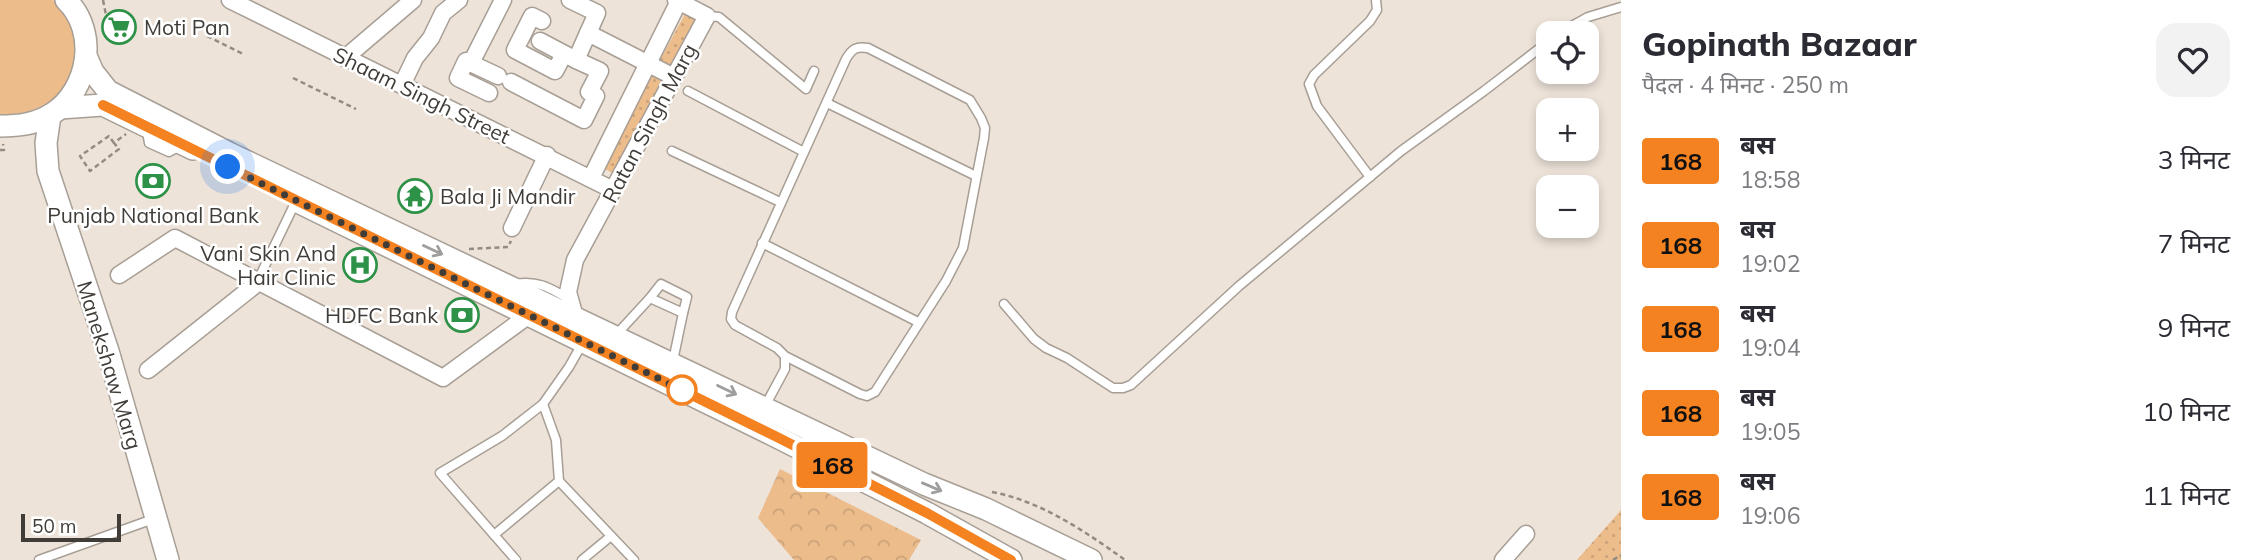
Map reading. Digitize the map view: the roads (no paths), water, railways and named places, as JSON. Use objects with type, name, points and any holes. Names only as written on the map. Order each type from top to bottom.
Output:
[{"type":"street","name":"Shaam Singh Street","points":[[230,0],[613,190]]},
{"type":"street","points":[[345,58],[413,0]]},
{"type":"street","points":[[402,85],[443,13],[460,0]]},
{"type":"street","points":[[489,93],[451,74],[464,60],[503,0]]},
{"type":"street","points":[[542,21],[532,16],[514,50],[555,71],[570,57],[588,33],[597,13],[570,0]]},
{"type":"street","points":[[592,178],[678,1],[707,16]]},
{"type":"street","points":[[55,112],[73,93],[82,76],[86,56],[86,39],[73,2]]},
{"type":"street","name":"Ratan Singh Marg","points":[[572,308],[575,260],[707,16]]},
{"type":"street","points":[[588,33],[674,77]]},
{"type":"street","points":[[464,60],[584,120],[596,96],[589,92],[600,71],[540,41]]},
{"type":"street","points":[[86,56],[105,98],[143,125],[915,507],[1011,560]]},
{"type":"street","points":[[0,126],[33,123],[55,112],[105,98],[231,154],[509,286],[572,308],[615,337],[1091,560]]},
{"type":"street","name":"Manekshaw Marg","points":[[48,171],[46,143],[55,112]]},
{"type":"street","name":"Manekshaw Marg","points":[[0,126],[34,146],[48,171],[108,351],[168,560]]},
{"type":"street","points":[[512,234],[547,155]]},
{"type":"street","points":[[119,275],[175,238],[443,378],[529,315]]},
{"type":"street","points":[[148,370],[259,281]]},
{"type":"street","points":[[1503,560],[1526,534]]},
{"type":"lane","points":[[1370,177],[1317,106],[1309,84],[1314,75],[1370,21],[1377,10],[1376,0]]},
{"type":"lane","points":[[1581,21],[1621,7]]},
{"type":"lane","points":[[707,16],[719,18],[806,89],[814,71]]},
{"type":"lane","points":[[860,47],[959,93],[975,105],[985,128],[963,248],[946,281],[882,383],[867,396],[785,356],[777,348],[742,330],[731,319],[804,152],[852,50],[860,47]]},
{"type":"lane","points":[[1004,304],[1034,340],[1046,348],[1074,362],[1113,388],[1132,385],[1239,286],[1370,177],[1536,51]]},
{"type":"lane","points":[[688,91],[804,152]]},
{"type":"lane","points":[[827,103],[976,176]]},
{"type":"lane","points":[[672,151],[780,202]]},
{"type":"lane","points":[[259,281],[296,201]]},
{"type":"lane","points":[[762,243],[918,322]]},
{"type":"lane","points":[[615,337],[661,284],[687,297],[673,363]]},
{"type":"lane","points":[[650,298],[683,313]]},
{"type":"lane","points":[[516,560],[440,473],[502,436],[543,404],[569,368],[583,341]]},
{"type":"lane","points":[[764,408],[785,369],[785,356]]},
{"type":"lane","points":[[543,404],[556,440],[558,481],[634,560]]},
{"type":"lane","points":[[494,535],[558,481]]},
{"type":"lane","points":[[39,560],[156,518]]},
{"type":"lane","points":[[582,560],[611,536]]},
{"type":"place","name":"Moti Pan","points":[[119,27]]},
{"type":"place","name":"Punjab National Bank","points":[[153,181]]},
{"type":"place","name":"Bala Ji Mandir","points":[[415,196]]},
{"type":"place","name":"Vani Skin And Hair Clinic","points":[[360,265]]},
{"type":"place","name":"HDFC Bank","points":[[462,315]]}]
